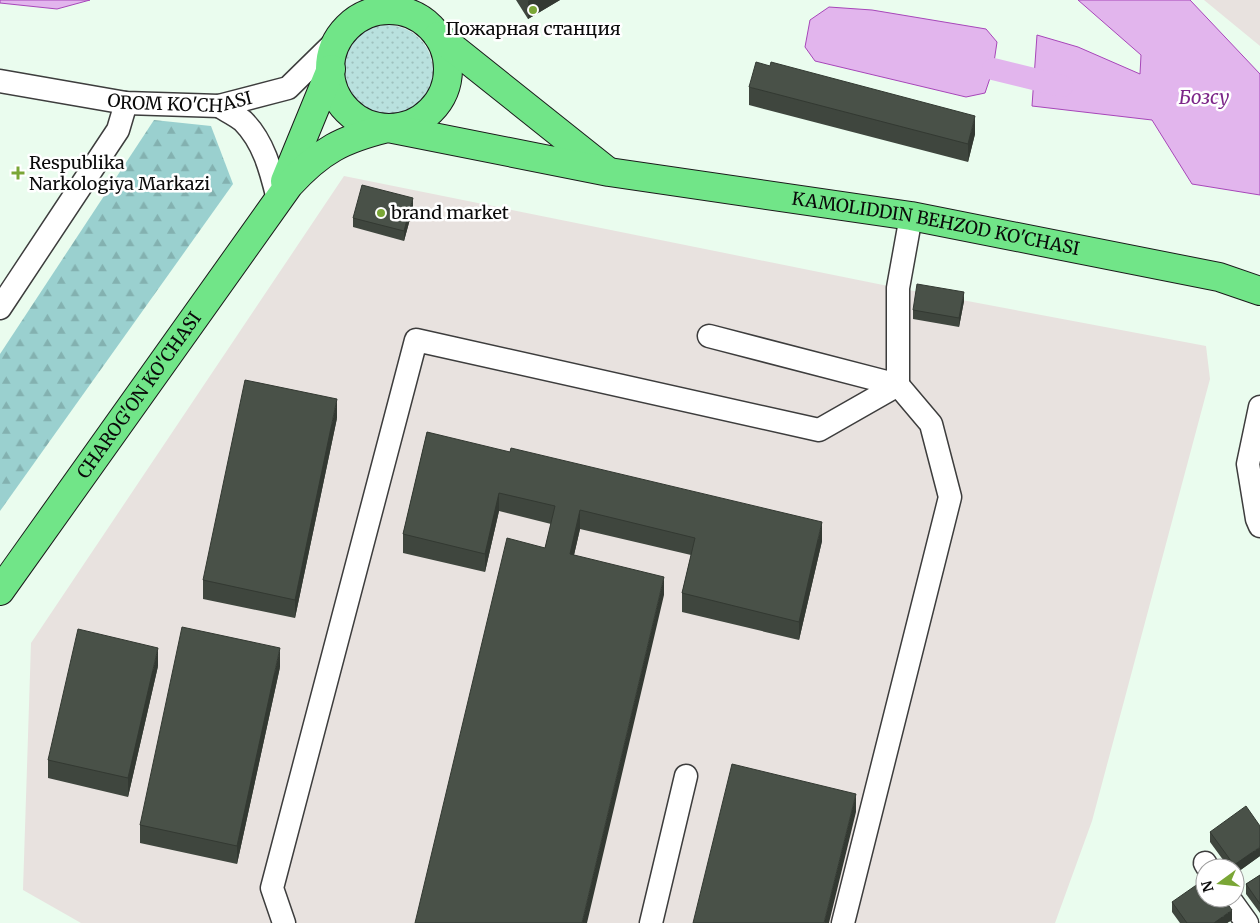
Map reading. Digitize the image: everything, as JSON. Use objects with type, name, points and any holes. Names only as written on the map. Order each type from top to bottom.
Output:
[{"type":"main road","points":[[278,199],[330,69],[333,53],[339,38],[358,0]]},
{"type":"main road","points":[[278,199],[300,173],[325,152],[353,138],[388,128],[406,126],[422,118],[435,106],[444,91],[448,73],[447,55],[418,0]]},
{"type":"main road","points":[[339,38],[352,23],[370,14],[390,10],[409,14],[427,23],[440,39],[609,172]]},
{"type":"main road","points":[[330,69],[332,85],[341,102],[353,116],[370,125],[388,128]]},
{"type":"main road","name":"KAMOLIDDIN BEHZOD KO'CHASI","points":[[388,128],[609,172],[911,216],[1218,277],[1260,291]]},
{"type":"main road","name":"CHAROG'ON KO'CHASI","points":[[0,591],[278,199]]},
{"type":"street","name":"OROM KO'CHASI","points":[[0,81],[126,103],[219,106],[288,88],[339,38]]},
{"type":"street","points":[[0,308],[118,130],[126,103]]},
{"type":"street","points":[[219,106],[242,120],[257,139],[269,165],[278,199]]},
{"type":"street","points":[[898,385],[898,288],[911,216]]},
{"type":"street","points":[[708,336],[898,385],[931,424],[950,497],[843,923]]},
{"type":"street","points":[[284,923],[272,888],[416,340],[819,430],[898,385]]},
{"type":"street","points":[[1260,407],[1248,464],[1257,519],[1260,526]]},
{"type":"street","points":[[651,923],[686,776]]},
{"type":"street","points":[[1236,908],[1247,923]]},
{"type":"shaded area","points":[[1204,0],[1260,0],[1260,46]]},
{"type":"shaded area","points":[[387,25],[404,29],[419,39],[429,54],[433,71],[429,88],[419,103],[404,113],[387,117],[370,113],[355,103],[345,88],[341,71],[345,54],[355,39],[370,29]]},
{"type":"shaded area","points":[[344,176],[898,288],[1206,346],[1210,379],[1092,821],[1055,923],[81,923],[23,890],[31,643]]},
{"type":"green space","points":[[154,120],[211,126],[233,184],[0,511],[0,354]]},
{"type":"water","points":[[0,0],[90,0],[57,9],[0,3]]},
{"type":"water","name":"Бозсу","points":[[1078,0],[1190,0],[1260,74],[1260,195],[1192,184],[1152,120],[1032,106],[1037,35],[1078,47],[1140,74],[1141,55]]},
{"type":"water","points":[[829,7],[872,10],[986,29],[997,42],[993,69],[985,93],[966,97],[815,61],[805,47],[810,20]]},
{"type":"building","points":[[756,62],[770,66],[771,62],[975,116],[968,144],[749,87]]},
{"type":"building","points":[[362,185],[413,198],[404,231],[353,218]]},
{"type":"building","points":[[917,284],[964,292],[959,318],[913,310]]},
{"type":"building","points":[[245,380],[337,399],[295,600],[203,580]]},
{"type":"building","points":[[427,432],[510,452],[511,448],[822,522],[799,622],[682,593],[695,538],[580,510],[570,554],[664,577],[582,923],[415,923],[507,538],[545,548],[555,506],[499,493],[485,554],[403,534]]},
{"type":"building","points":[[182,627],[280,648],[237,846],[140,825]]},
{"type":"building","points":[[78,629],[158,648],[128,778],[48,760]]},
{"type":"building","points":[[732,764],[856,794],[824,923],[693,923]]},
{"type":"building","points":[[1246,806],[1260,826],[1260,847],[1244,858],[1229,858],[1210,832]]},
{"type":"building","points":[[1260,875],[1260,904],[1246,884]]},
{"type":"building","points":[[1195,886],[1195,908],[1230,908],[1232,910],[1214,923],[1187,923],[1172,902]]},
{"type":"waterway","points":[[993,69],[1062,86]]},
{"type":"place","name":"Пожарная станция","points":[[533,10]]},
{"type":"place","name":"Respublika Narkologiya Markazi","points":[[18,173]]},
{"type":"place","name":"brand market","points":[[381,213]]}]
